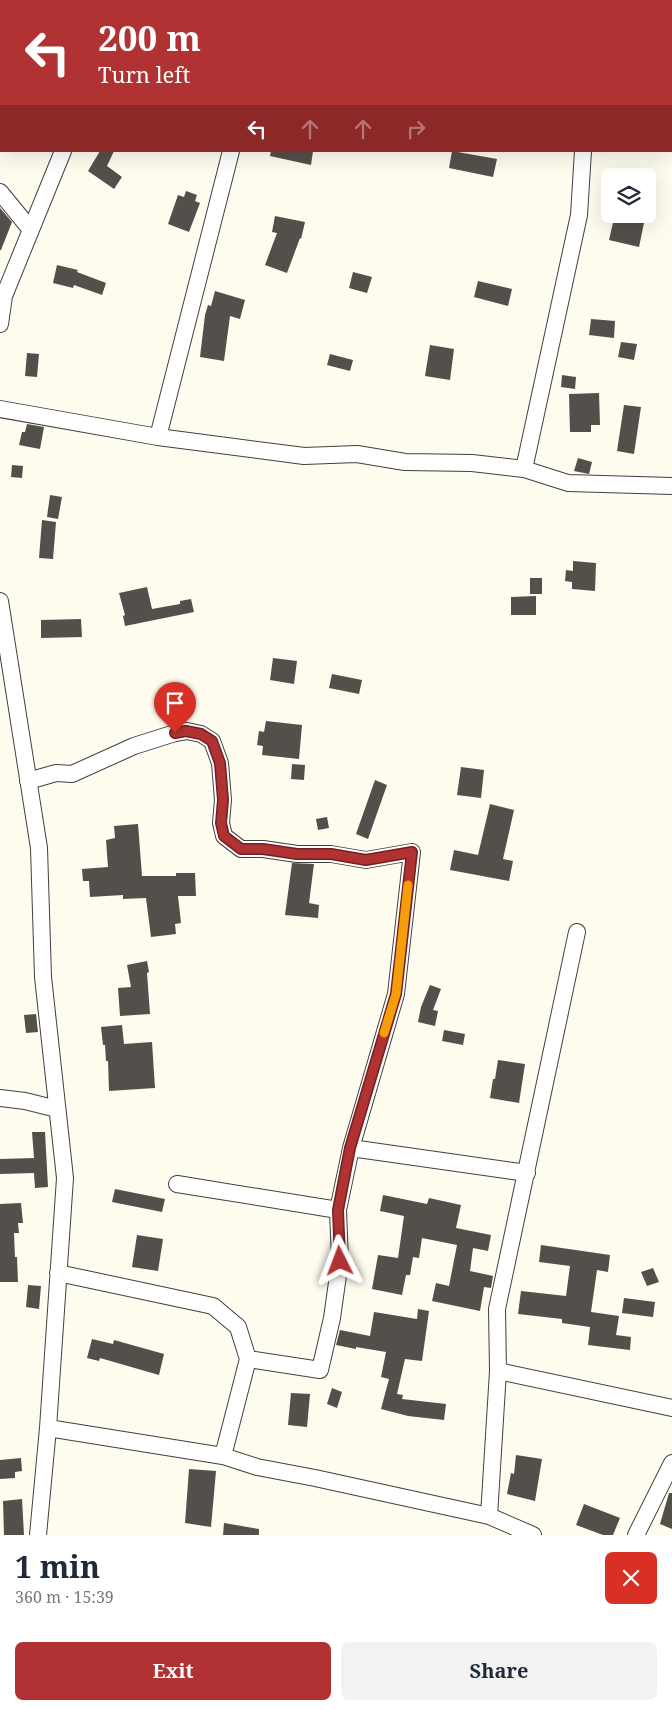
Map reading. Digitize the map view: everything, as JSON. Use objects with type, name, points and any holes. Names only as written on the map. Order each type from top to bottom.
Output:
[{"type":"street","points":[[0,324],[4,296],[63,152]]},
{"type":"street","points":[[158,438],[230,152]]},
{"type":"street","points":[[524,469],[579,216],[583,152]]},
{"type":"street","points":[[0,192],[31,230]]},
{"type":"street","points":[[0,409],[158,438],[304,456],[357,454],[405,462],[472,463],[524,469],[568,483],[672,486]]},
{"type":"street","points":[[0,601],[39,848],[43,977],[65,1178],[48,1428],[38,1535]]},
{"type":"street","points":[[28,781],[56,773],[72,774],[103,762],[134,746],[186,731],[201,734],[212,741],[220,763],[223,800],[221,823],[224,836],[241,849],[263,849],[297,854],[331,854],[366,860],[412,852],[396,994],[350,1148],[338,1210],[340,1261],[332,1318],[320,1370],[248,1360]]},
{"type":"street","points":[[489,1516],[498,1371],[498,1309],[577,932]]},
{"type":"street","points":[[0,1098],[25,1100],[58,1109]]},
{"type":"street","points":[[350,1148],[527,1173]]},
{"type":"street","points":[[177,1184],[338,1210]]},
{"type":"street","points":[[58,1272],[213,1306],[238,1327],[248,1360],[223,1456]]},
{"type":"street","points":[[498,1371],[672,1408]]},
{"type":"street","points":[[48,1428],[223,1456],[257,1467],[489,1516],[533,1535]]},
{"type":"street","points":[[636,1535],[672,1463]]},
{"type":"building","points":[[99,152],[114,152],[107,166],[122,177],[114,189],[88,171]]},
{"type":"building","points":[[271,152],[313,152],[311,165],[270,156]]},
{"type":"building","points":[[452,152],[497,159],[493,177],[449,168]]},
{"type":"building","points":[[186,191],[197,195],[195,201],[200,203],[189,232],[168,224],[178,195],[184,197]]},
{"type":"building","points":[[0,208],[12,222],[1,250],[0,250]]},
{"type":"building","points":[[275,216],[305,222],[301,239],[287,273],[265,265],[277,233],[272,232]]},
{"type":"building","points":[[613,223],[644,223],[639,247],[609,240]]},
{"type":"building","points":[[57,265],[78,270],[77,272],[106,283],[102,295],[74,285],[73,288],[53,283]]},
{"type":"building","points":[[353,272],[372,277],[367,293],[349,288]]},
{"type":"building","points":[[478,281],[512,289],[508,306],[474,297]]},
{"type":"building","points":[[215,291],[245,300],[240,319],[230,316],[224,361],[200,357],[205,315],[208,305],[211,306]]},
{"type":"building","points":[[591,319],[615,321],[614,338],[589,335]]},
{"type":"building","points":[[621,342],[637,344],[634,360],[618,357]]},
{"type":"building","points":[[430,345],[454,349],[450,380],[425,376]]},
{"type":"building","points":[[27,353],[39,354],[37,377],[25,376]]},
{"type":"building","points":[[330,354],[353,360],[350,371],[327,365]]},
{"type":"building","points":[[562,375],[576,377],[575,389],[561,387]]},
{"type":"building","points":[[599,393],[600,425],[591,425],[591,432],[570,432],[569,394]]},
{"type":"building","points":[[624,405],[641,407],[634,454],[617,451]]},
{"type":"building","points":[[27,424],[44,427],[40,449],[19,445],[22,432],[25,432]]},
{"type":"building","points":[[578,458],[592,462],[589,474],[574,471]]},
{"type":"building","points":[[12,465],[23,466],[22,478],[11,477]]},
{"type":"building","points":[[50,495],[62,497],[58,519],[47,517]]},
{"type":"building","points":[[42,520],[56,522],[53,559],[39,558]]},
{"type":"building","points":[[573,561],[596,563],[595,591],[572,589],[572,582],[565,581],[566,570],[573,571]]},
{"type":"building","points":[[530,578],[542,578],[542,594],[530,594]]},
{"type":"building","points":[[147,587],[152,609],[180,604],[180,601],[191,599],[194,612],[125,626],[123,616],[125,615],[119,593]]},
{"type":"building","points":[[536,596],[536,615],[511,615],[511,597]]},
{"type":"building","points":[[81,619],[82,637],[41,638],[41,620]]},
{"type":"building","points":[[273,658],[297,661],[294,684],[270,680]]},
{"type":"building","points":[[332,674],[362,680],[359,694],[329,688]]},
{"type":"building","points":[[266,721],[302,725],[299,759],[262,755],[263,746],[257,745],[259,731],[264,732]]},
{"type":"building","points":[[292,764],[305,765],[304,780],[291,779]]},
{"type":"building","points":[[461,767],[484,770],[481,798],[457,795]]},
{"type":"building","points":[[375,780],[387,785],[368,839],[356,834]]},
{"type":"building","points":[[490,804],[514,810],[503,859],[513,861],[509,881],[450,870],[454,850],[478,855]]},
{"type":"building","points":[[327,817],[329,828],[318,830],[316,819]]},
{"type":"building","points":[[138,824],[142,876],[176,876],[176,873],[195,873],[196,896],[178,896],[181,923],[175,924],[176,934],[151,937],[146,898],[123,899],[123,895],[90,897],[89,881],[83,881],[82,869],[108,867],[106,840],[115,838],[114,826]]},
{"type":"building","points":[[292,863],[314,864],[309,903],[319,905],[318,918],[285,915]]},
{"type":"building","points":[[147,961],[150,1014],[120,1016],[118,988],[131,987],[127,965]]},
{"type":"building","points":[[430,985],[441,989],[433,1010],[438,1011],[435,1026],[418,1022],[421,1007]]},
{"type":"building","points":[[36,1014],[38,1032],[26,1033],[24,1015]]},
{"type":"building","points":[[122,1025],[124,1044],[152,1042],[155,1088],[109,1091],[108,1061],[106,1061],[101,1027]]},
{"type":"building","points":[[444,1030],[465,1034],[463,1045],[442,1041]]},
{"type":"building","points":[[498,1060],[525,1064],[519,1103],[490,1098]]},
{"type":"building","points":[[32,1132],[45,1132],[48,1187],[35,1188],[34,1173],[0,1174],[0,1159],[34,1158]]},
{"type":"building","points":[[115,1189],[165,1199],[162,1212],[112,1202]]},
{"type":"building","points":[[383,1195],[427,1204],[429,1198],[461,1205],[456,1228],[491,1235],[488,1251],[473,1248],[470,1271],[493,1276],[491,1288],[484,1287],[480,1311],[432,1301],[436,1283],[449,1286],[457,1245],[422,1238],[419,1258],[413,1257],[410,1275],[406,1275],[402,1295],[372,1289],[378,1255],[398,1258],[404,1216],[380,1211]]},
{"type":"building","points":[[21,1203],[23,1223],[18,1223],[19,1233],[14,1233],[18,1282],[0,1282],[0,1204]]},
{"type":"building","points":[[137,1235],[163,1239],[158,1271],[132,1267]]},
{"type":"building","points":[[541,1245],[610,1255],[608,1272],[597,1270],[591,1312],[619,1316],[616,1335],[631,1337],[630,1350],[588,1345],[590,1327],[562,1323],[562,1319],[518,1314],[521,1291],[566,1296],[570,1266],[539,1262]]},
{"type":"building","points":[[653,1268],[659,1282],[647,1286],[641,1272]]},
{"type":"building","points":[[28,1285],[41,1286],[39,1309],[26,1307]]},
{"type":"building","points":[[624,1298],[655,1302],[653,1317],[622,1313]]},
{"type":"building","points":[[418,1309],[429,1311],[422,1361],[405,1359],[397,1394],[403,1395],[402,1399],[446,1404],[444,1420],[408,1416],[381,1409],[389,1379],[381,1377],[386,1352],[336,1345],[340,1330],[370,1336],[374,1312],[417,1319]]},
{"type":"building","points":[[92,1339],[113,1344],[114,1340],[164,1354],[159,1375],[100,1358],[99,1361],[87,1358]]},
{"type":"building","points":[[332,1388],[342,1392],[337,1408],[327,1404]]},
{"type":"building","points":[[291,1393],[310,1394],[307,1427],[288,1425]]},
{"type":"building","points":[[516,1455],[542,1459],[535,1501],[507,1494],[511,1473],[514,1474]]},
{"type":"building","points":[[21,1458],[22,1471],[15,1472],[15,1478],[0,1479],[0,1460]]},
{"type":"building","points":[[189,1469],[216,1471],[211,1527],[185,1523]]},
{"type":"building","points":[[669,1493],[672,1493],[672,1529],[660,1524]]},
{"type":"building","points":[[22,1499],[24,1535],[4,1535],[3,1501]]},
{"type":"building","points":[[584,1504],[620,1518],[613,1535],[603,1535],[576,1525]]},
{"type":"building","points":[[224,1523],[259,1529],[259,1535],[223,1535]]},
{"type":"slow traffic","points":[[384,1033],[396,994],[408,885]]},
{"type":"route","points":[[175,733],[186,731],[201,734],[212,741],[220,763],[223,800],[221,823],[224,836],[241,849],[263,849],[297,854],[331,854],[366,860],[412,852],[396,994],[350,1148],[338,1210],[340,1261]]}]
